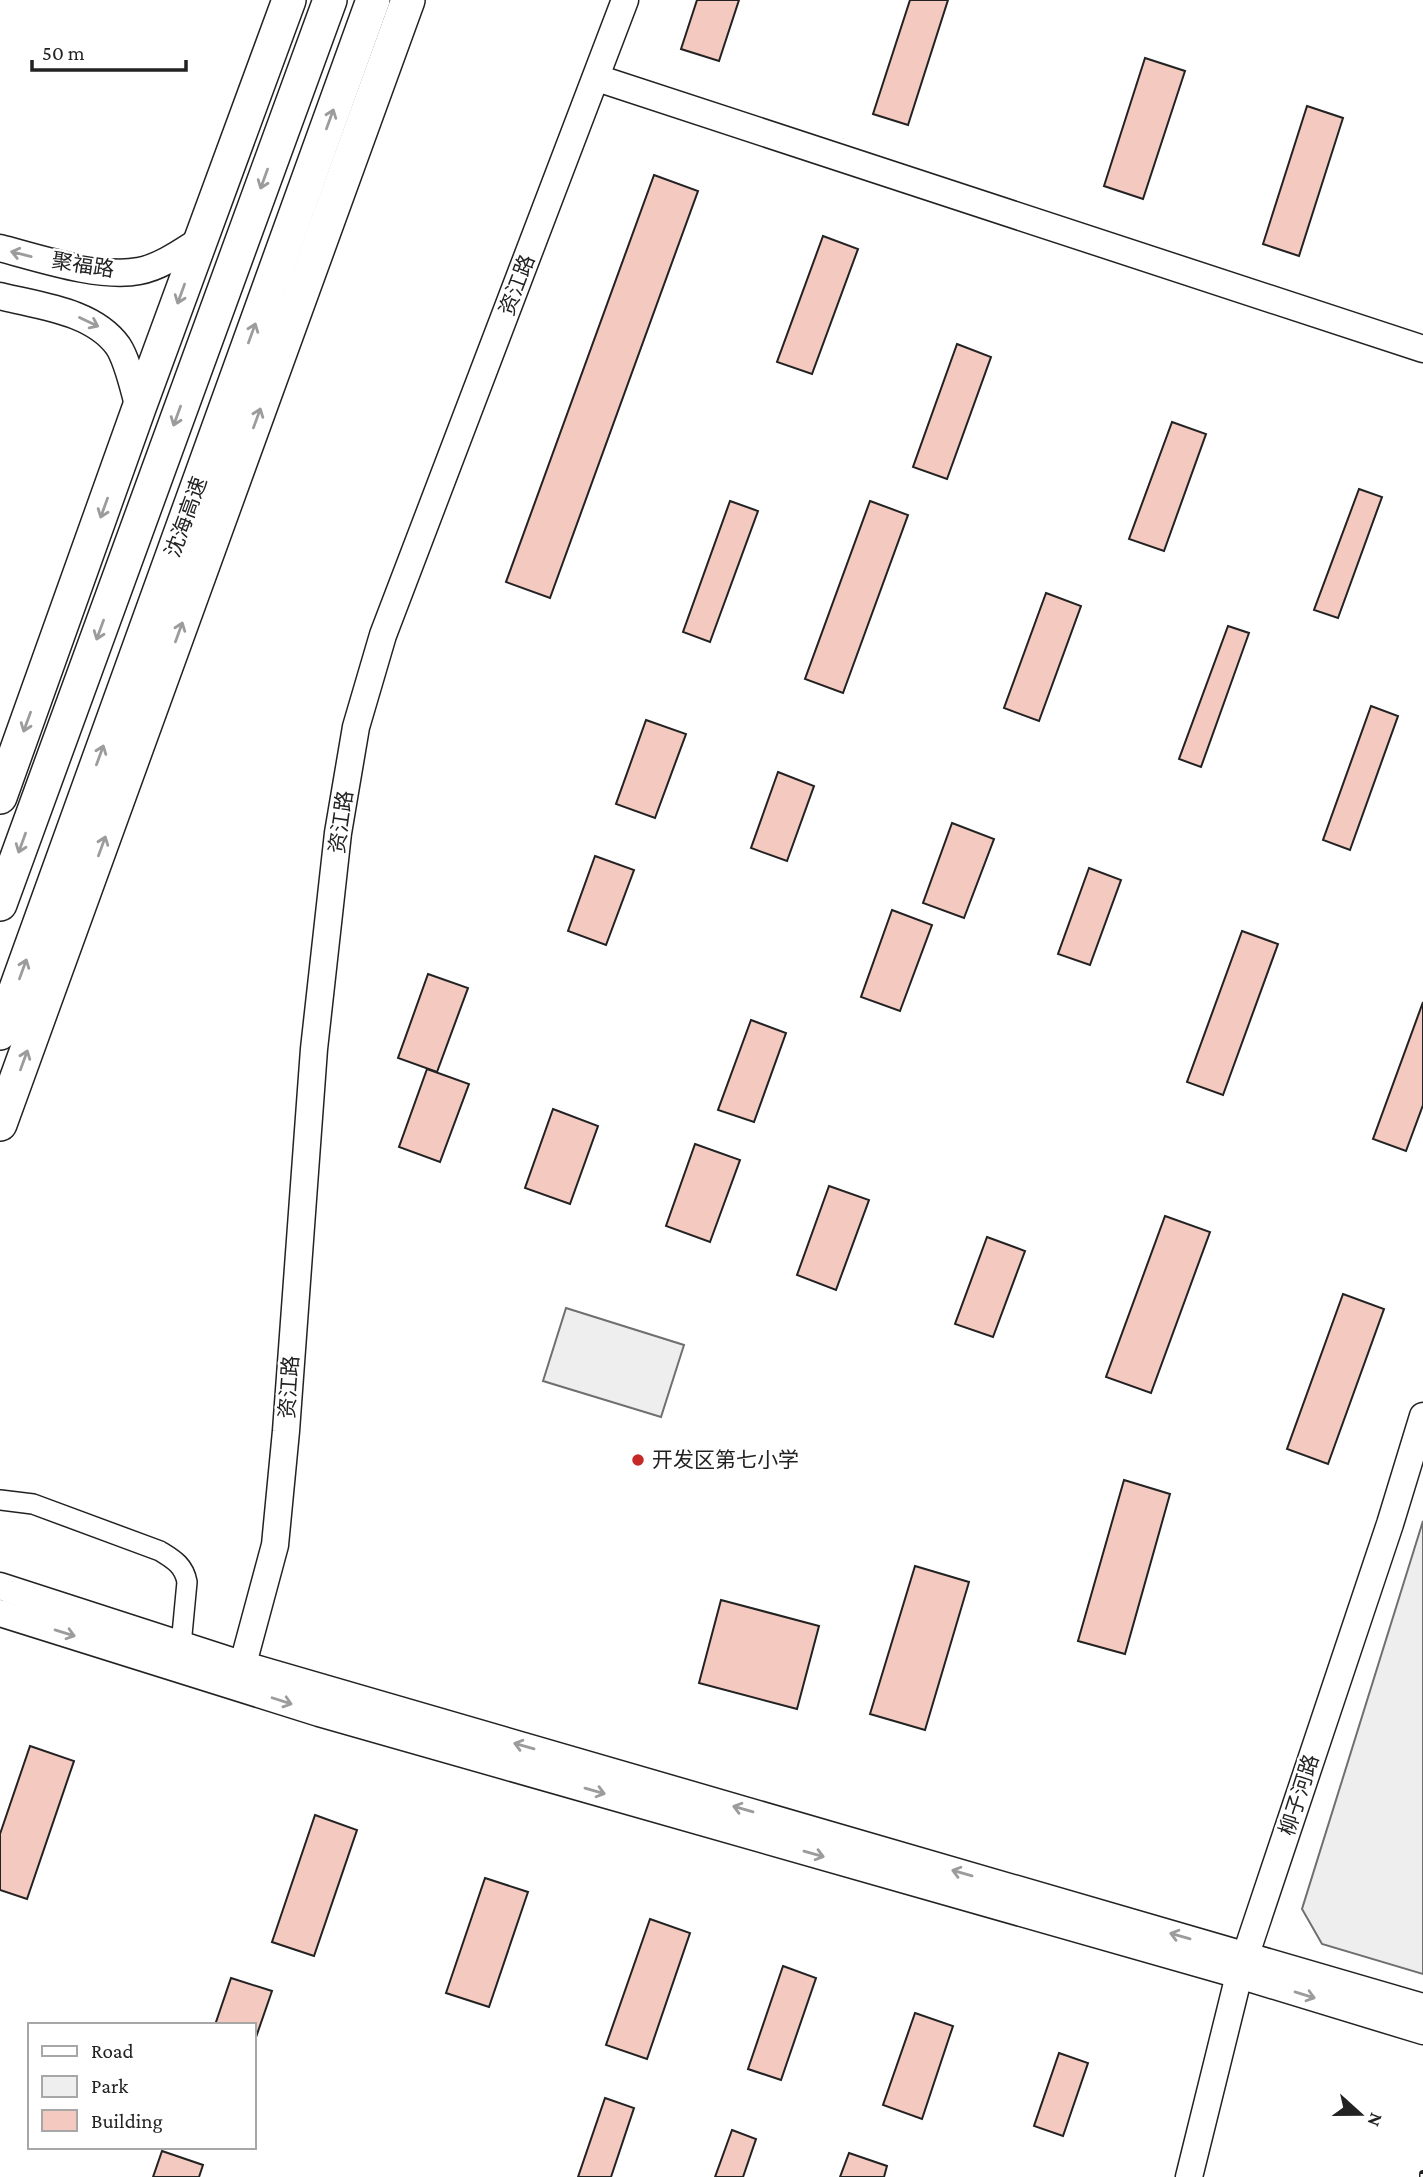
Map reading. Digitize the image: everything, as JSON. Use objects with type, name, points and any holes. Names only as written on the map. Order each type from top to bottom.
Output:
[{"type":"highway","points":[[0,797],[289,0]]},
{"type":"highway","name":"沈海高速","points":[[0,904],[330,0]]},
{"type":"highway","name":"沈海高速","points":[[0,1033],[373,0]]},
{"type":"highway","points":[[0,1124],[408,0]]},
{"type":"street","name":"资江路","points":[[239,1675],[275,1545],[314,1049],[338,833],[356,727],[383,635],[625,0]]},
{"type":"street","points":[[597,78],[1423,349]]},
{"type":"street","name":"聚福路","points":[[0,248],[112,273],[140,271],[167,260],[202,239]]},
{"type":"street","points":[[0,296],[77,317],[101,328],[119,348],[139,408]]},
{"type":"street","name":"柳子河路","points":[[1189,2177],[1243,1965],[1390,1524],[1423,1416]]},
{"type":"street","points":[[0,1500],[33,1504],[160,1551],[178,1563],[187,1582],[181,1645]]},
{"type":"street","points":[[0,1586],[181,1645],[239,1675]]},
{"type":"street","points":[[0,1613],[239,1675],[1243,1965],[1423,2007]]},
{"type":"street","points":[[1243,1965],[1423,2031]]},
{"type":"green space","points":[[566,1308],[684,1345],[661,1417],[543,1381]]},
{"type":"green space","points":[[1423,1521],[1423,1974],[1322,1944],[1302,1909]]},
{"type":"building","points":[[697,0],[739,0],[719,61],[681,49]]},
{"type":"building","points":[[910,0],[948,0],[908,125],[873,114]]},
{"type":"building","points":[[1145,58],[1185,71],[1143,199],[1104,186]]},
{"type":"building","points":[[1307,106],[1343,118],[1299,256],[1263,244]]},
{"type":"building","points":[[654,175],[698,191],[550,598],[506,582]]},
{"type":"building","points":[[823,236],[858,249],[812,374],[777,362]]},
{"type":"building","points":[[957,344],[991,357],[947,479],[913,467]]},
{"type":"building","points":[[1172,422],[1206,434],[1164,551],[1129,539]]},
{"type":"building","points":[[1359,489],[1382,497],[1338,618],[1314,610]]},
{"type":"building","points":[[730,501],[758,511],[710,642],[683,632]]},
{"type":"building","points":[[870,501],[908,515],[843,693],[805,679]]},
{"type":"building","points":[[1046,593],[1081,606],[1039,721],[1004,708]]},
{"type":"building","points":[[1228,626],[1249,633],[1201,767],[1179,759]]},
{"type":"building","points":[[1371,706],[1398,716],[1350,850],[1323,840]]},
{"type":"building","points":[[646,720],[686,734],[655,818],[616,804]]},
{"type":"building","points":[[778,772],[814,786],[787,861],[751,848]]},
{"type":"building","points":[[952,823],[994,839],[964,918],[923,903]]},
{"type":"building","points":[[595,856],[634,870],[606,945],[568,931]]},
{"type":"building","points":[[1089,868],[1121,880],[1090,965],[1058,954]]},
{"type":"building","points":[[892,910],[932,925],[900,1011],[861,997]]},
{"type":"building","points":[[1242,931],[1278,944],[1223,1095],[1187,1082]]},
{"type":"building","points":[[428,974],[468,988],[437,1072],[398,1058]]},
{"type":"building","points":[[1423,1002],[1423,1105],[1406,1151],[1373,1139]]},
{"type":"building","points":[[751,1020],[786,1033],[754,1122],[718,1110]]},
{"type":"building","points":[[427,1069],[469,1084],[440,1162],[399,1147]]},
{"type":"building","points":[[553,1109],[598,1126],[570,1204],[525,1188]]},
{"type":"building","points":[[695,1144],[740,1160],[710,1242],[666,1226]]},
{"type":"building","points":[[829,1186],[869,1200],[836,1290],[797,1275]]},
{"type":"building","points":[[1165,1216],[1210,1232],[1151,1393],[1106,1377]]},
{"type":"building","points":[[987,1237],[1025,1251],[993,1337],[955,1324]]},
{"type":"building","points":[[1343,1294],[1384,1309],[1328,1464],[1287,1449]]},
{"type":"building","points":[[1124,1480],[1170,1494],[1125,1654],[1078,1641]]},
{"type":"building","points":[[915,1566],[969,1582],[925,1730],[870,1714]]},
{"type":"building","points":[[721,1600],[819,1626],[797,1709],[699,1683]]},
{"type":"building","points":[[30,1746],[74,1761],[27,1899],[0,1890],[0,1834]]},
{"type":"building","points":[[315,1815],[357,1830],[314,1956],[272,1942]]},
{"type":"building","points":[[485,1878],[528,1892],[489,2007],[446,1993]]},
{"type":"building","points":[[650,1919],[690,1933],[647,2059],[606,2045]]},
{"type":"building","points":[[783,1966],[816,1978],[781,2080],[748,2069]]},
{"type":"building","points":[[231,1978],[272,1991],[256,2037],[256,2023],[216,2023]]},
{"type":"building","points":[[915,2013],[953,2026],[922,2119],[883,2105]]},
{"type":"building","points":[[1059,2053],[1088,2063],[1063,2136],[1034,2126]]},
{"type":"building","points":[[605,2098],[634,2108],[611,2177],[578,2177]]},
{"type":"building","points":[[732,2130],[756,2139],[743,2177],[715,2177]]},
{"type":"building","points":[[162,2151],[203,2165],[199,2177],[153,2177]]},
{"type":"building","points":[[849,2153],[887,2166],[884,2177],[840,2177]]},
{"type":"place","name":"开发区第七小学","points":[[638,1460]]}]
